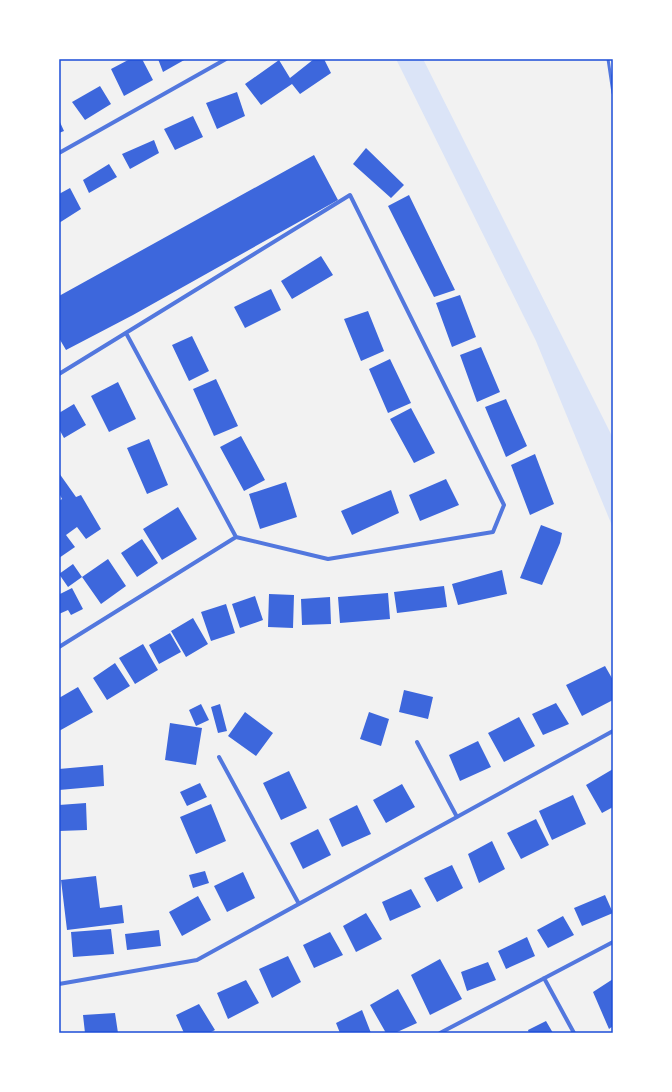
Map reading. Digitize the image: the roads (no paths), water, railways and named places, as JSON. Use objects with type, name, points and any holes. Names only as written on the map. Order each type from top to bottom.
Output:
[{"type":"street","points":[[59,153],[226,59]]},
{"type":"street","points":[[59,374],[350,195],[504,505],[493,532],[328,559],[236,536],[59,647]]},
{"type":"street","points":[[126,333],[236,536]]},
{"type":"street","points":[[59,984],[197,960],[613,731]]},
{"type":"street","points":[[417,742],[458,817]]},
{"type":"street","points":[[219,757],[299,904]]},
{"type":"street","points":[[440,1033],[613,942]]},
{"type":"street","points":[[544,978],[574,1033]]},
{"type":"lane","points":[[608,59],[613,93]]}]
